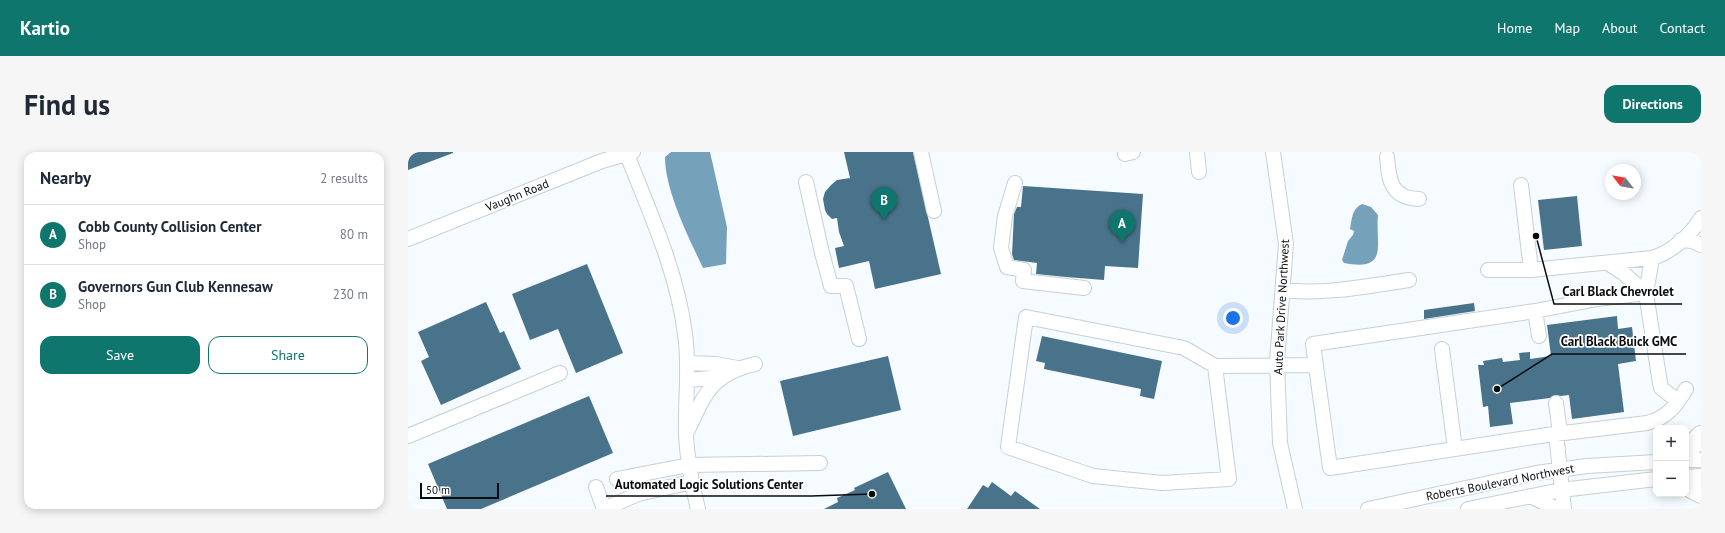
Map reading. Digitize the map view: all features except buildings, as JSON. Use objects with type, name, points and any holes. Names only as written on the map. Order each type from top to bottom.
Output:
[{"type":"highway","points":[[1689,449],[1701,436]]},
{"type":"highway","points":[[1689,487],[1701,493]]},
{"type":"street","points":[[921,152],[934,211]]},
{"type":"street","points":[[1197,152],[1199,172]]},
{"type":"street","name":"Auto Park Drive Northwest","points":[[1273,152],[1286,244],[1277,366],[1280,443],[1295,509]]},
{"type":"street","points":[[628,153],[677,287],[685,332],[688,362],[686,434],[689,465],[698,509]]},
{"type":"street","name":"Vaughn Road","points":[[408,239],[602,161],[628,153]]},
{"type":"street","points":[[1387,157],[1389,178],[1394,189],[1403,196],[1419,199]]},
{"type":"street","points":[[806,182],[831,286],[846,286],[859,339]]},
{"type":"street","points":[[1015,183],[1005,216],[1001,248],[1007,267],[1024,270],[1023,281],[1084,288]]},
{"type":"street","points":[[1521,185],[1532,270]]},
{"type":"street","points":[[1488,270],[1532,270],[1652,258],[1664,253],[1690,233],[1701,218]]},
{"type":"street","points":[[1681,240],[1692,241],[1701,245]]},
{"type":"street","points":[[1652,258],[1646,293],[1662,388],[1678,400]]},
{"type":"street","points":[[1608,263],[1623,273],[1646,293]]},
{"type":"street","points":[[1282,290],[1298,292],[1321,291],[1409,280]]},
{"type":"street","points":[[1646,293],[1597,299],[1535,311],[1313,344],[1330,468],[1558,433],[1647,423],[1659,420],[1674,407],[1686,389]]},
{"type":"street","points":[[1535,311],[1539,336]]},
{"type":"street","points":[[1215,366],[1229,480],[1162,483],[1093,476],[1008,447],[1026,317],[1184,348],[1215,366],[1315,365]]},
{"type":"street","points":[[1442,349],[1455,449]]},
{"type":"street","points":[[688,362],[716,364],[737,368]]},
{"type":"street","points":[[686,434],[705,394],[710,388],[722,377],[737,368],[755,364]]},
{"type":"street","points":[[408,436],[560,373]]},
{"type":"street","points":[[688,380],[722,377]]},
{"type":"street","points":[[1556,403],[1559,470],[1564,509]]},
{"type":"street","points":[[1689,460],[1701,460]]},
{"type":"street","name":"Roberts Boulevard Northwest","points":[[1368,509],[1499,480],[1559,470],[1653,462]]},
{"type":"street","points":[[617,479],[689,465],[820,463]]},
{"type":"street","points":[[637,474],[638,494]]},
{"type":"street","points":[[1689,477],[1701,476]]},
{"type":"street","name":"Roberts Boulevard Northwest","points":[[1468,509],[1561,490],[1653,479]]},
{"type":"street","points":[[596,487],[604,509],[638,494],[692,482]]},
{"type":"street","points":[[1529,496],[1557,509]]},
{"type":"water","points":[[671,152],[710,152],[727,227],[726,264],[703,268],[673,199],[666,170],[665,157]]},
{"type":"water","points":[[1362,204],[1371,207],[1378,215],[1377,253],[1374,259],[1368,263],[1359,265],[1344,263],[1342,260],[1348,241],[1353,235],[1354,231],[1350,229],[1353,214],[1356,208]]},
{"type":"place","name":"Governors Gun Club Kennesaw","points":[[884,220]]},
{"type":"place","name":"Carl Black Chevrolet","points":[[1536,236]]},
{"type":"place","name":"Cobb County Collision Center","points":[[1122,243]]},
{"type":"place","name":"Carl Black Buick GMC","points":[[1497,389]]},
{"type":"place","name":"Automated Logic Solutions Center","points":[[872,494]]}]
